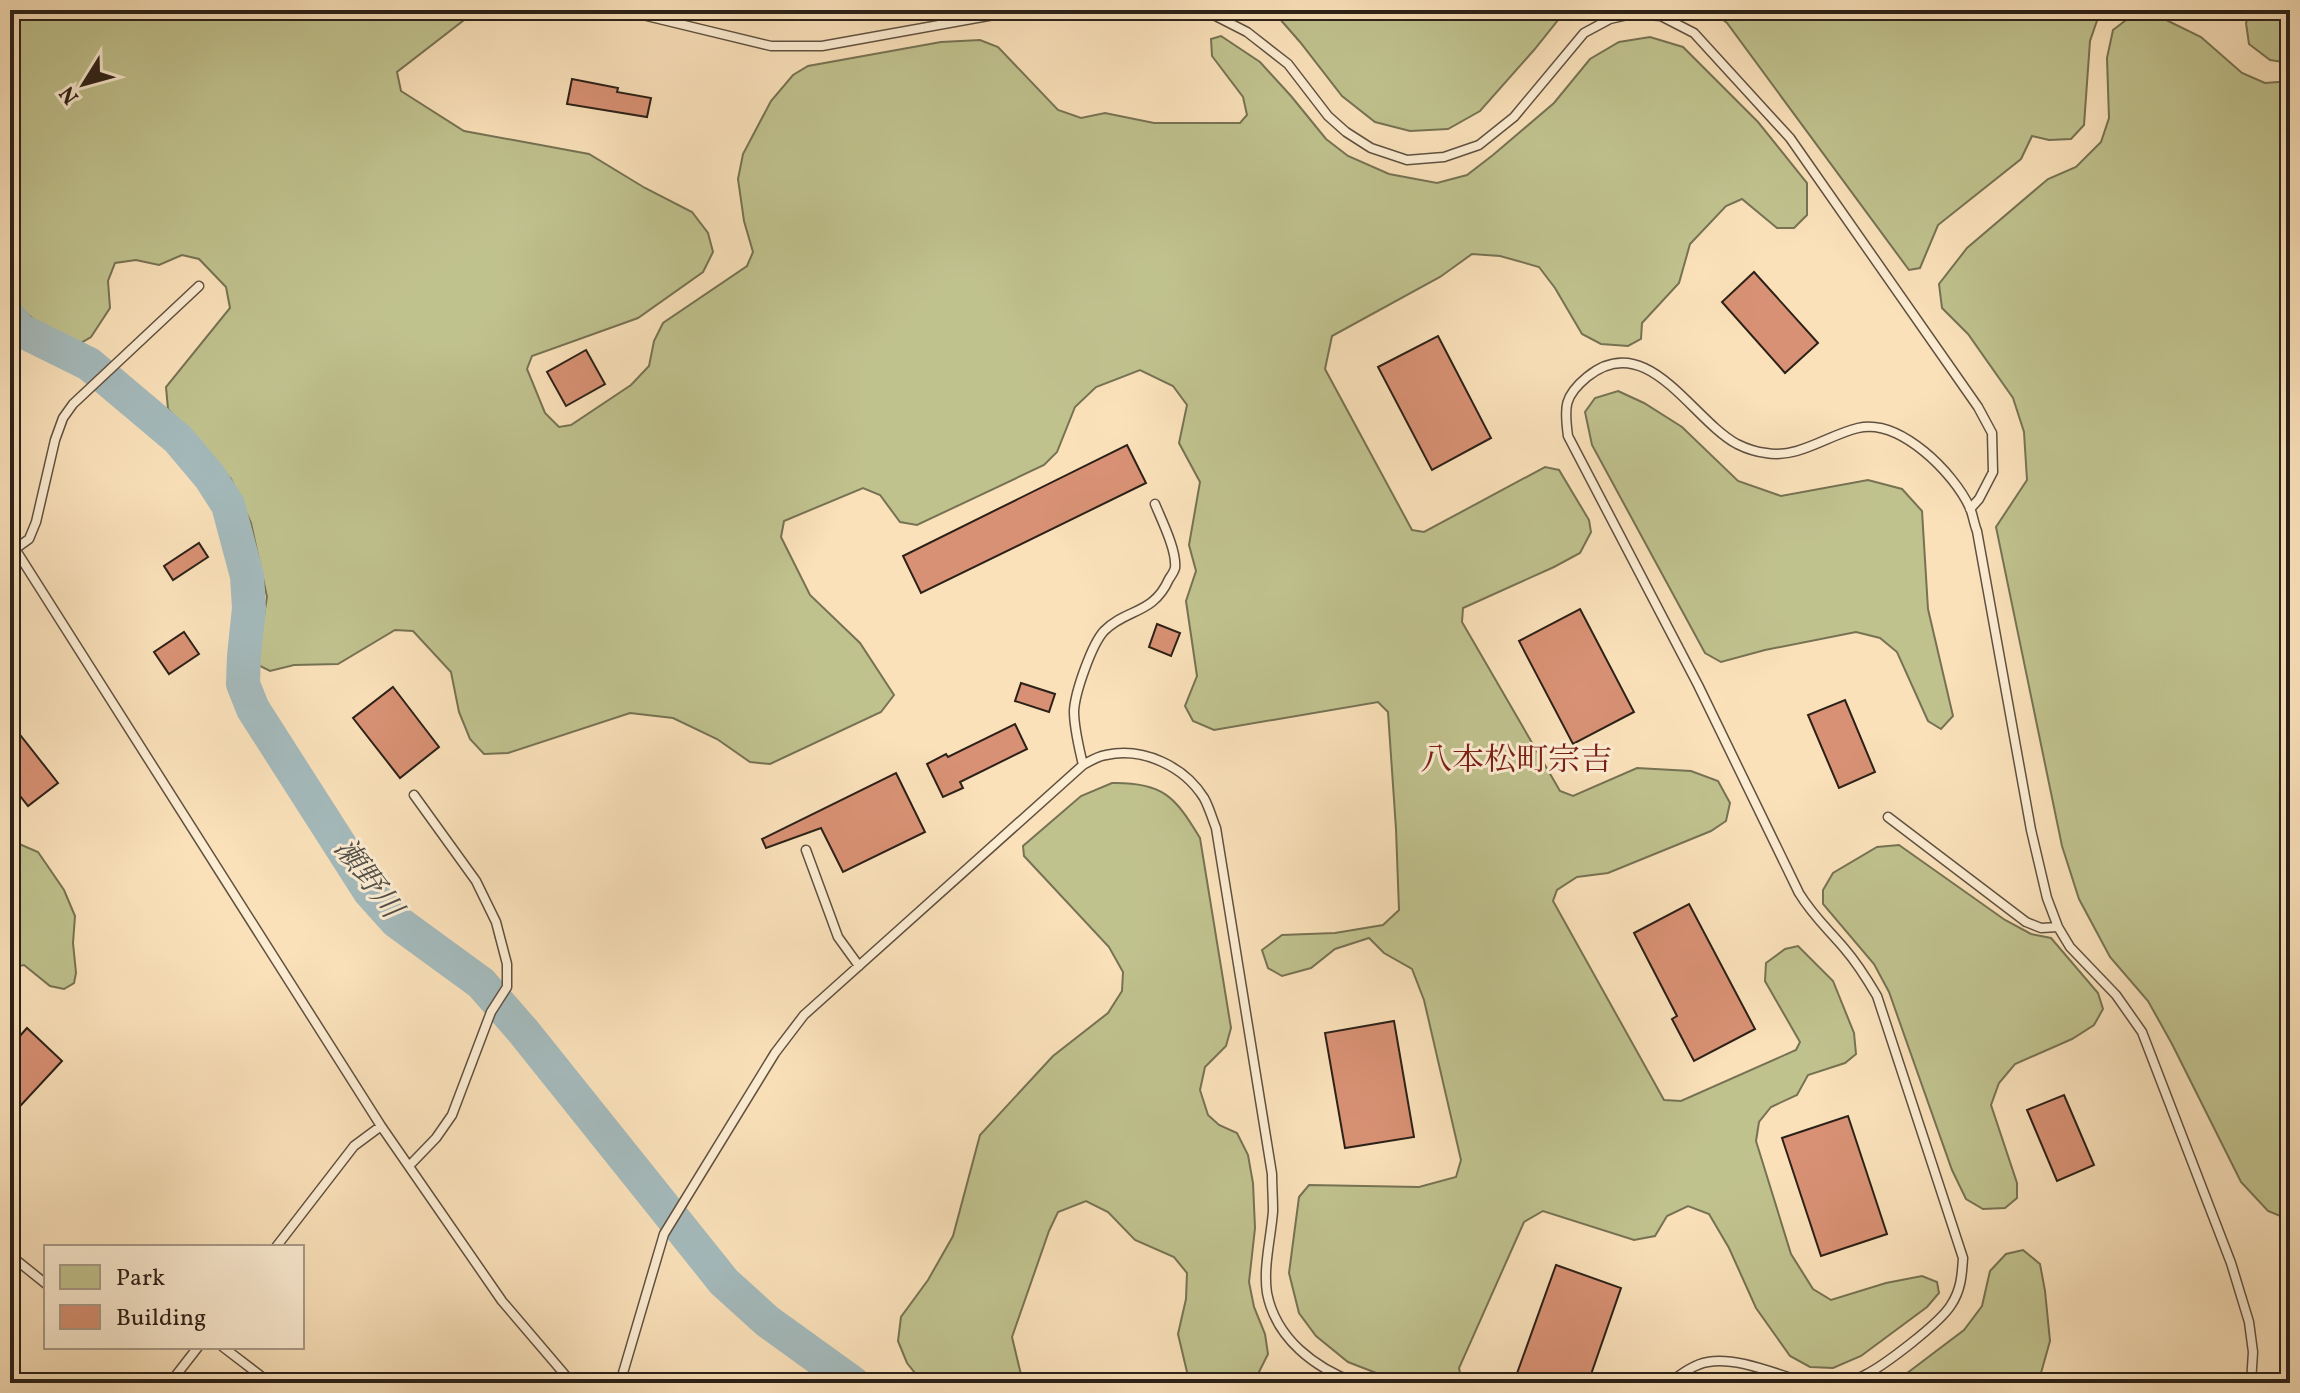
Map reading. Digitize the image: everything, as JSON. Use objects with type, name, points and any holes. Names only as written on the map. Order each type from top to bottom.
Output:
[{"type":"lane","points":[[622,10],[771,46],[822,46],[1022,10]]},
{"type":"lane","points":[[1204,10],[1247,32],[1288,64],[1328,116],[1346,132],[1371,148],[1407,160],[1444,157],[1479,145],[1514,117],[1584,33],[1610,19],[1632,14],[1661,16],[1694,33],[1790,138],[1978,407],[1992,433],[1993,472],[1970,509]]},
{"type":"lane","points":[[199,286],[73,404],[63,418],[55,440],[36,522],[29,539],[12,545],[381,1126],[502,1301],[572,1383]]},
{"type":"lane","points":[[1835,1383],[1866,1375],[1933,1326],[1951,1306],[1961,1284],[1963,1258],[1877,996],[1845,948],[1812,915],[1799,893],[1698,685],[1568,436],[1564,409],[1571,393],[1589,376],[1607,366],[1632,363],[1654,372],[1737,444],[1768,454],[1796,452],[1861,427],[1885,429],[1908,440],[1932,459],[1956,486],[1970,509],[1977,531],[2031,830],[2047,898],[2070,947],[2116,995],[2142,1032],[2231,1263],[2249,1322],[2253,1352],[2251,1383]]},
{"type":"lane","points":[[1083,765],[1075,730],[1074,707],[1092,648],[1105,630],[1156,600],[1164,592],[1175,568],[1170,540],[1155,504]]},
{"type":"lane","points":[[620,1383],[664,1234],[775,1053],[804,1015],[1083,765],[1103,755],[1125,753],[1153,757],[1182,773],[1204,798],[1216,828],[1272,1174],[1273,1211],[1267,1293],[1277,1320],[1291,1342],[1316,1364],[1356,1383]]},
{"type":"lane","points":[[409,1166],[436,1138],[452,1115],[491,1012],[507,987],[507,964],[496,922],[476,881],[414,795]]},
{"type":"lane","points":[[1888,817],[2026,922],[2041,928],[2058,927]]},
{"type":"lane","points":[[806,850],[838,937],[859,966]]},
{"type":"lane","points":[[278,1245],[354,1146],[381,1126]]},
{"type":"lane","points":[[10,1255],[44,1282]]},
{"type":"lane","points":[[170,1383],[196,1349]]},
{"type":"lane","points":[[226,1349],[270,1383]]},
{"type":"lane","points":[[1669,1383],[1682,1373],[1708,1362],[1733,1361],[1808,1383]]},
{"type":"green space","points":[[10,10],[477,10],[397,72],[401,91],[464,131],[589,154],[692,212],[708,233],[713,252],[703,272],[638,318],[532,356],[527,369],[545,413],[559,427],[571,425],[631,385],[649,366],[654,341],[663,323],[747,266],[753,252],[744,221],[738,179],[743,154],[771,101],[793,75],[808,66],[941,42],[980,40],[998,47],[1058,110],[1081,118],[1105,113],[1154,123],[1240,123],[1247,115],[1243,97],[1212,56],[1211,39],[1221,36],[1260,62],[1326,139],[1348,156],[1389,174],[1437,183],[1467,175],[1493,155],[1554,103],[1590,59],[1619,42],[1650,37],[1683,47],[1758,122],[1807,183],[1807,215],[1794,228],[1777,228],[1742,199],[1726,206],[1690,244],[1679,283],[1642,323],[1641,339],[1628,346],[1601,344],[1582,334],[1539,267],[1500,256],[1472,254],[1440,277],[1332,336],[1325,369],[1412,530],[1424,532],[1545,467],[1559,470],[1589,520],[1591,532],[1580,553],[1463,608],[1462,622],[1560,791],[1573,796],[1637,768],[1691,771],[1718,781],[1730,803],[1726,821],[1711,831],[1608,873],[1577,877],[1557,890],[1553,901],[1664,1100],[1681,1101],[1796,1050],[1800,1042],[1765,981],[1766,963],[1785,949],[1798,946],[1833,981],[1854,1033],[1856,1054],[1845,1063],[1808,1075],[1797,1095],[1771,1107],[1759,1122],[1756,1141],[1791,1254],[1813,1289],[1831,1300],[1886,1283],[1922,1276],[1937,1282],[1939,1293],[1927,1307],[1861,1356],[1833,1368],[1810,1367],[1790,1356],[1756,1308],[1729,1248],[1709,1214],[1688,1206],[1667,1216],[1655,1236],[1634,1240],[1543,1211],[1524,1222],[1459,1368],[1462,1383],[1402,1383],[1348,1362],[1316,1336],[1299,1313],[1289,1273],[1299,1197],[1309,1185],[1419,1187],[1456,1177],[1461,1160],[1424,1000],[1412,969],[1384,953],[1369,938],[1335,949],[1311,968],[1282,976],[1268,968],[1262,950],[1282,935],[1335,933],[1383,925],[1399,910],[1388,712],[1378,702],[1214,730],[1193,721],[1185,706],[1197,676],[1186,601],[1196,571],[1189,545],[1200,482],[1179,443],[1187,405],[1173,386],[1140,370],[1096,387],[1075,407],[1057,452],[1044,465],[917,525],[900,522],[880,495],[863,488],[784,521],[781,537],[810,595],[860,643],[894,695],[881,712],[770,764],[750,762],[717,739],[673,718],[630,713],[508,753],[484,754],[470,739],[459,712],[451,672],[413,631],[395,630],[338,664],[294,665],[270,671],[256,664],[267,597],[251,523],[231,479],[168,409],[166,387],[230,308],[226,287],[199,259],[182,255],[159,265],[136,260],[115,263],[108,281],[110,308],[91,337],[79,344],[38,322],[21,308],[10,288]]},
{"type":"green space","points":[[1272,10],[1566,10],[1480,111],[1448,129],[1410,131],[1375,122],[1342,96]]},
{"type":"green space","points":[[1711,10],[2102,10],[2090,41],[2084,125],[2071,139],[2049,140],[2032,136],[2021,159],[1938,225],[1920,268],[1909,270],[1727,23]]},
{"type":"green space","points":[[2251,10],[2290,10],[2290,63],[2270,60],[2249,44],[2246,23]]},
{"type":"green space","points":[[2158,16],[2201,37],[2242,73],[2265,83],[2290,81],[2290,1220],[2268,1211],[2241,1182],[2148,1001],[2110,957],[2079,899],[2062,846],[1996,527],[2027,480],[2024,432],[2013,398],[1968,334],[1942,308],[1939,284],[1967,248],[2048,179],[2076,167],[2101,142],[2109,118],[2107,58],[2113,30],[2130,17]]},
{"type":"green space","points":[[1618,391],[1682,427],[1738,481],[1781,496],[1868,480],[1902,489],[1922,511],[1928,609],[1953,716],[1941,729],[1928,721],[1897,652],[1880,638],[1856,632],[1721,662],[1705,653],[1592,445],[1585,412],[1595,398]]},
{"type":"green space","points":[[1112,783],[1143,785],[1165,794],[1183,812],[1200,838],[1231,1028],[1226,1046],[1205,1067],[1200,1090],[1208,1115],[1219,1125],[1237,1133],[1248,1155],[1255,1228],[1249,1282],[1268,1354],[1257,1376],[1258,1383],[1184,1383],[1187,1372],[1178,1334],[1186,1299],[1187,1273],[1174,1257],[1135,1240],[1108,1212],[1086,1201],[1058,1212],[1012,1337],[1023,1383],[923,1383],[907,1363],[898,1341],[901,1317],[928,1280],[953,1236],[980,1135],[1053,1056],[1108,1013],[1122,991],[1123,972],[1109,947],[1024,856],[1023,846],[1081,796]]},
{"type":"green space","points":[[10,840],[38,852],[64,890],[75,916],[73,943],[76,973],[74,983],[64,989],[50,986],[24,965],[14,967],[10,972]]},
{"type":"green space","points":[[1899,845],[2005,920],[2031,934],[2051,938],[2098,993],[2103,1009],[2094,1025],[2072,1039],[2015,1064],[1999,1083],[1991,1105],[2017,1183],[2017,1198],[2005,1208],[1983,1209],[1966,1199],[1952,1170],[1889,992],[1874,964],[1823,904],[1823,890],[1833,873],[1877,847]]},
{"type":"green space","points":[[2023,1250],[2040,1264],[2050,1341],[2036,1383],[1894,1383],[1964,1330],[1982,1306],[1990,1271],[2006,1254]]},
{"type":"building","points":[[572,79],[651,98],[647,117],[567,104]]},
{"type":"building","points":[[1754,272],[1818,343],[1785,373],[1722,302]]},
{"type":"building","points":[[1438,336],[1491,438],[1432,470],[1378,367]]},
{"type":"building","points":[[586,350],[605,384],[566,406],[547,372]]},
{"type":"building","points":[[1127,445],[1146,483],[921,593],[903,556]]},
{"type":"building","points":[[199,543],[208,557],[173,580],[164,566]]},
{"type":"building","points":[[1580,609],[1634,712],[1573,744],[1519,641]]},
{"type":"building","points":[[1157,624],[1180,633],[1171,656],[1149,647]]},
{"type":"building","points":[[184,632],[199,654],[169,674],[154,652]]},
{"type":"building","points":[[1021,683],[1055,694],[1049,712],[1015,701]]},
{"type":"building","points":[[393,687],[439,747],[400,778],[353,718]]},
{"type":"building","points":[[1845,700],[1875,772],[1839,788],[1808,715]]},
{"type":"building","points":[[10,722],[58,783],[28,806],[10,783]]},
{"type":"building","points":[[1015,724],[1027,749],[960,782],[963,788],[943,797],[927,764]]},
{"type":"building","points":[[896,773],[925,832],[843,872],[821,828],[766,848],[762,839]]},
{"type":"building","points":[[1689,904],[1755,1029],[1694,1061],[1672,1019],[1677,1016],[1634,933]]},
{"type":"building","points":[[1394,1021],[1414,1137],[1345,1148],[1325,1033]]},
{"type":"building","points":[[27,1028],[62,1061],[10,1117],[10,1047]]},
{"type":"building","points":[[2064,1095],[2094,1165],[2057,1181],[2027,1110]]},
{"type":"building","points":[[1848,1116],[1887,1234],[1821,1256],[1782,1138]]},
{"type":"building","points":[[1556,1265],[1621,1288],[1588,1383],[1525,1383],[1515,1379]]},
{"type":"waterway","name":"瀬野川","points":[[10,318],[20,330],[89,364],[178,439],[210,477],[228,505],[247,576],[249,608],[243,684],[253,709],[370,892],[396,921],[481,983],[724,1282],[767,1321],[853,1383]]},
{"type":"district","name":"八本松町宗吉","points":[[1516,762]]}]
